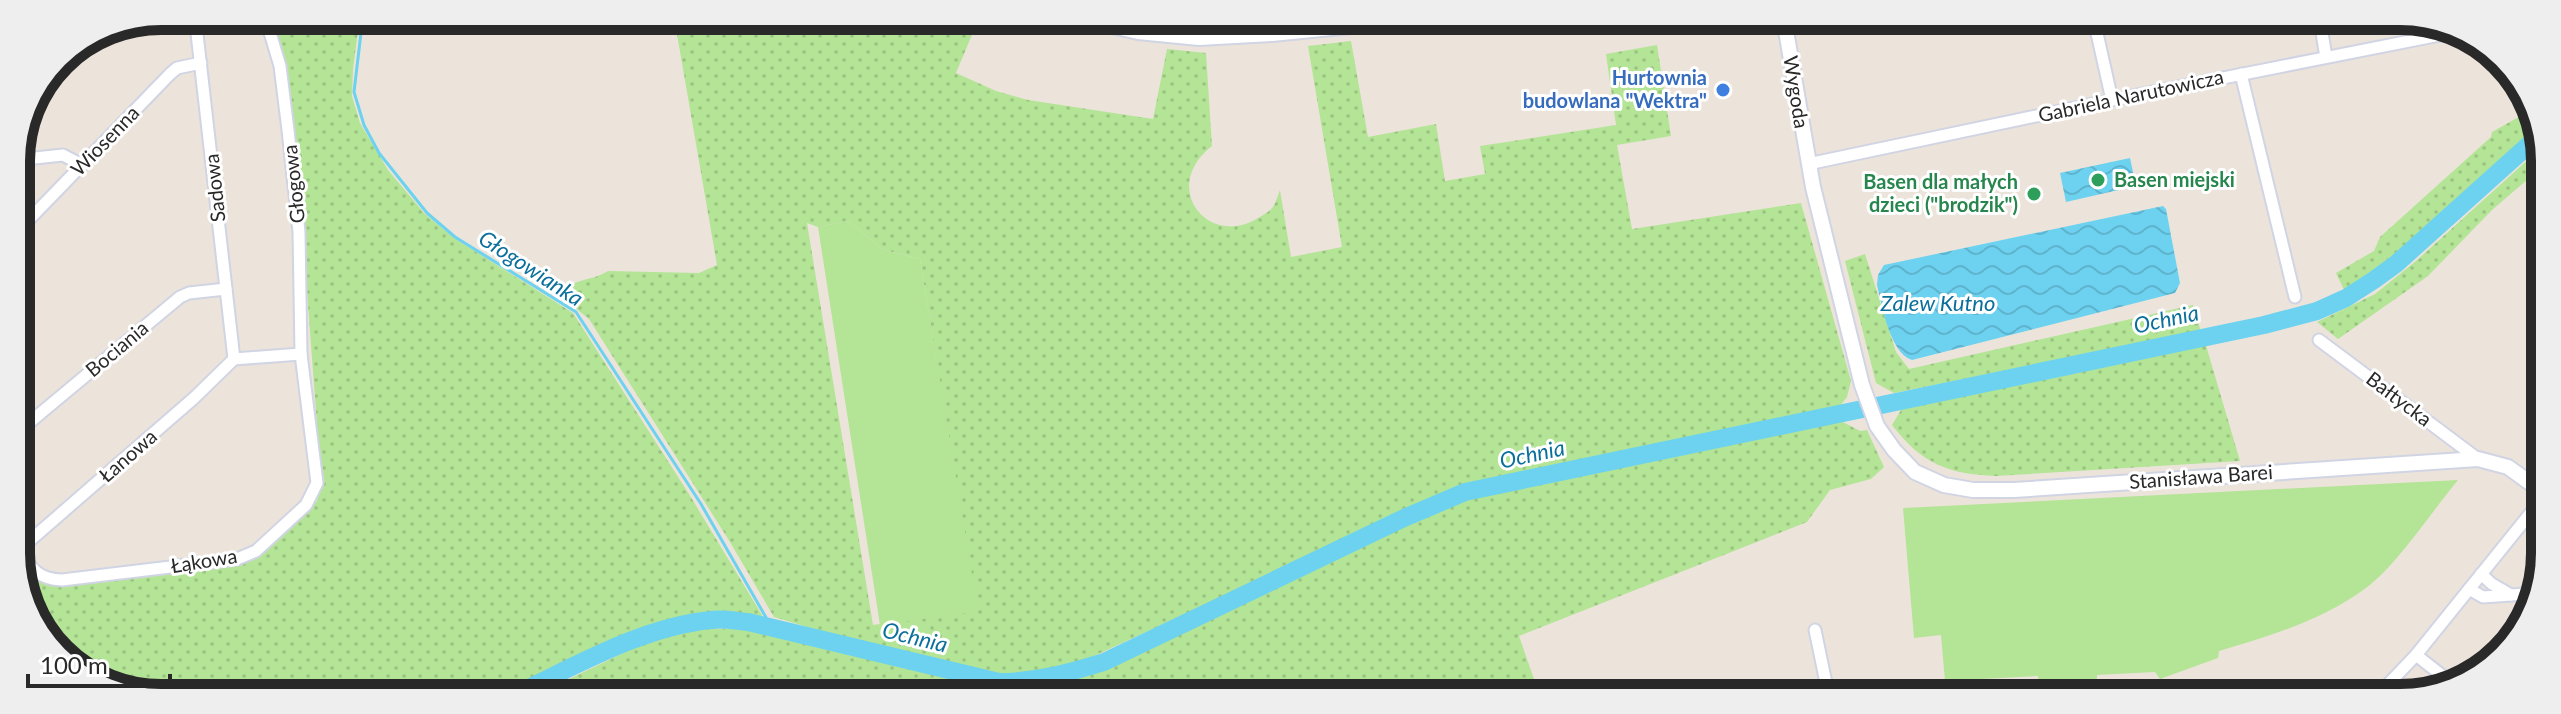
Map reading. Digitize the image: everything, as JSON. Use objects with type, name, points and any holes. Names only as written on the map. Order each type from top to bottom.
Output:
[{"type":"street","name":"Sadowa","points":[[197,30],[234,359]]},
{"type":"street","name":"Głogowa","points":[[269,30],[280,66],[299,232],[301,354]]},
{"type":"street","points":[[1129,30],[1199,38],[1312,30]]},
{"type":"street","name":"Wygoda","points":[[1786,30],[1808,164]]},
{"type":"street","points":[[2096,30],[2112,100]]},
{"type":"street","points":[[2322,30],[2326,57]]},
{"type":"street","name":"Gabriela Narutowicza","points":[[1808,164],[2438,35]]},
{"type":"street","name":"Wiosenna","points":[[30,219],[170,74],[177,68],[201,63]]},
{"type":"street","points":[[2241,74],[2295,297]]},
{"type":"street","points":[[30,159],[63,155],[82,165]]},
{"type":"street","name":"Stanisława Barei","points":[[1808,164],[1862,385],[1877,426],[1915,472],[1944,485],[1973,490],[2478,459],[2508,467],[2531,484]]},
{"type":"street","name":"Bociania","points":[[30,422],[180,297],[226,289]]},
{"type":"street","name":"Bałtycka","points":[[2319,340],[2478,459]]},
{"type":"street","points":[[234,359],[301,354]]},
{"type":"street","name":"Łąkowa","points":[[32,566],[47,580],[62,580],[237,559],[256,551],[306,505],[317,483],[301,354]]},
{"type":"street","name":"Łanowa","points":[[30,540],[194,398],[234,359]]},
{"type":"street","points":[[2388,684],[2416,655],[2531,512]]},
{"type":"street","points":[[2481,574],[2511,595]]},
{"type":"street","points":[[2469,589],[2483,597],[2524,594]]},
{"type":"street","points":[[1815,630],[1826,684]]},
{"type":"street","points":[[2416,655],[2443,677]]},
{"type":"green space","points":[[275,30],[358,30],[352,96],[360,123],[388,170],[425,214],[454,238],[573,313],[689,494],[761,618],[712,615],[674,620],[651,627],[525,684],[144,683],[103,671],[62,639],[43,611],[33,578],[48,584],[147,574],[258,553],[317,501],[321,478],[302,225],[280,46]]},
{"type":"green space","points":[[676,30],[974,30],[956,73],[996,91],[1028,100],[1153,119],[1167,49],[1206,53],[1212,146],[1197,162],[1190,179],[1190,195],[1196,209],[1207,220],[1222,226],[1239,225],[1258,218],[1274,205],[1280,190],[1291,257],[1342,247],[1308,46],[1351,41],[1368,137],[1436,124],[1445,181],[1485,174],[1480,146],[1616,125],[1606,54],[1657,45],[1671,136],[1617,145],[1632,229],[1801,203],[1851,381],[1847,397],[1840,406],[1451,491],[1066,669],[1011,676],[893,653],[774,617],[589,319],[559,295],[577,282],[608,271],[699,273],[717,265]],"holes":[[[848,221],[884,250],[920,259],[977,611],[873,625],[807,223],[818,227]]]},
{"type":"green space","points":[[2522,115],[2529,139],[2409,248],[2367,280],[2345,292],[2336,273],[2374,251],[2380,237],[2491,137],[2492,132]]},
{"type":"green space","points":[[2531,157],[2531,176],[2492,210],[2428,276],[2338,339],[2317,322],[2375,294]]},
{"type":"green space","points":[[848,221],[884,250],[920,259],[978,611],[880,625],[818,227]]},
{"type":"green space","points":[[1865,254],[1896,352],[1909,369],[2193,305],[2201,332],[1894,393],[1876,383],[1845,261]]},
{"type":"green space","points":[[2205,342],[2240,461],[1979,475],[1950,469],[1925,458],[1892,425],[1901,410],[1915,404]]},
{"type":"green space","points":[[1843,422],[1860,431],[1867,430],[1884,467],[1871,479],[1830,490],[1807,522],[1519,636],[1535,682],[1045,684],[1071,679],[1111,664],[1366,542],[1464,499],[1811,426]]},
{"type":"green space","points":[[2458,480],[2390,566],[2366,588],[2332,609],[2296,626],[2219,651],[2218,658],[2160,679],[2155,672],[2097,675],[2097,684],[2038,684],[2038,676],[1945,681],[1941,635],[1914,638],[1903,508]]},
{"type":"green space","points":[[699,628],[744,629],[990,684],[559,684],[646,642]]},
{"type":"water","name":"Basen miejski","points":[[2130,158],[2136,186],[2066,202],[2060,173]]},
{"type":"water","name":"Zalew Kutno","points":[[2163,206],[2180,283],[2175,293],[1912,360],[1904,356],[1893,339],[1877,285],[1884,265]]},
{"type":"waterway","name":"Głogowianka","points":[[361,30],[354,92],[364,125],[379,153],[427,213],[455,237],[576,312],[701,504],[772,628]]},
{"type":"waterway","name":"Ochnia","points":[[537,684],[635,639],[660,630],[716,619],[748,622],[999,682],[1039,679],[1078,670],[1104,662],[1404,518],[1465,492],[2264,325],[2317,311],[2346,298],[2396,264],[2529,145]]},
{"type":"place","name":"Hurtownia budowlana \"Wektra\"","points":[[1723,90]]},
{"type":"place","name":"Basen miejski","points":[[2098,180]]},
{"type":"place","name":"Basen dla małych dzieci (\"brodzik\")","points":[[2034,194]]}]
